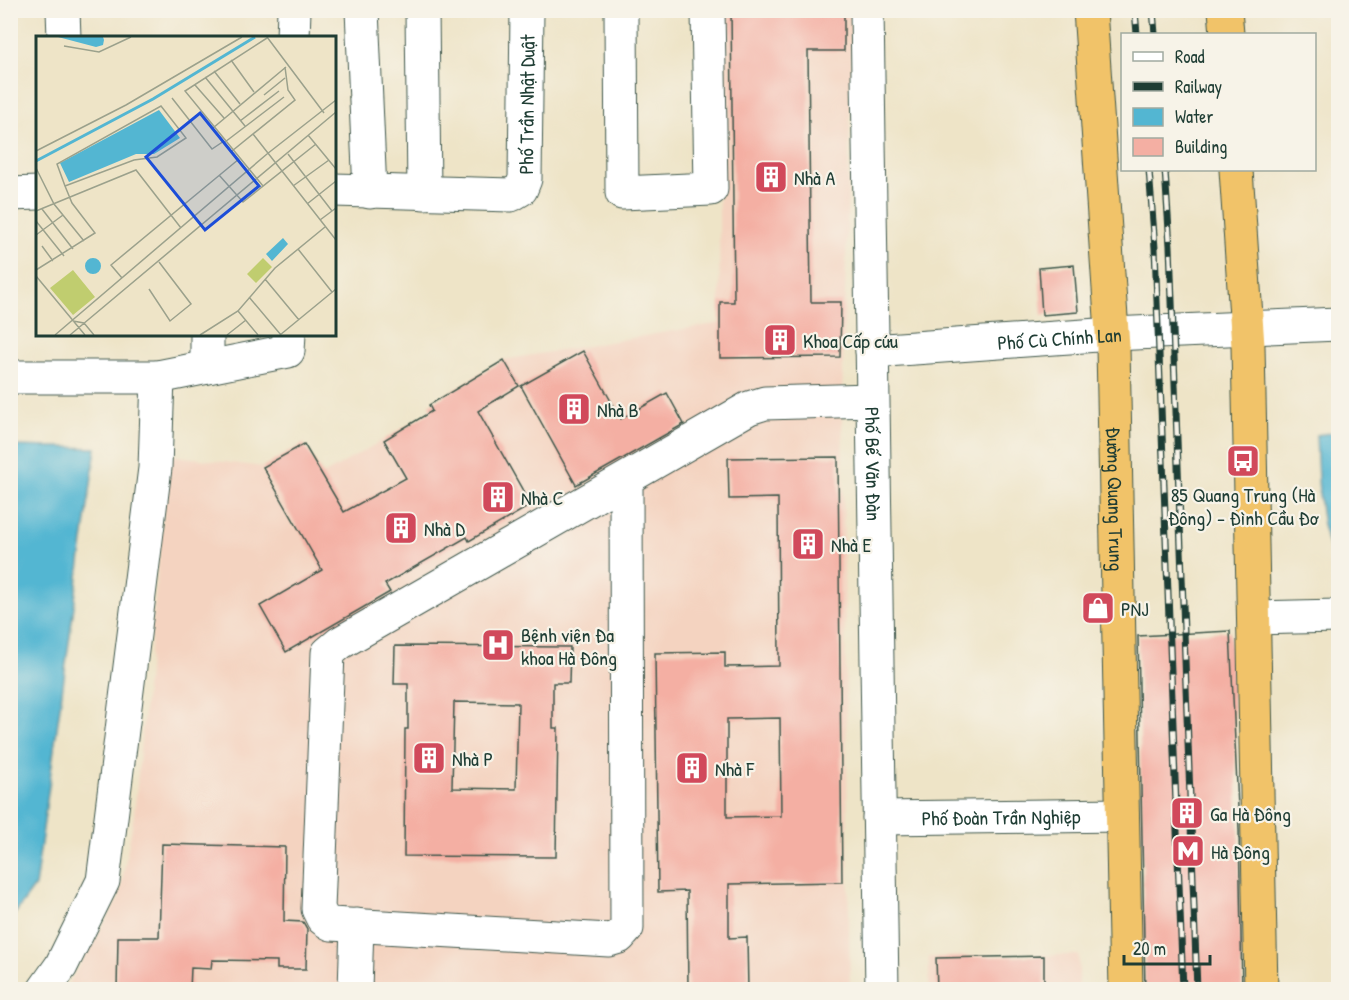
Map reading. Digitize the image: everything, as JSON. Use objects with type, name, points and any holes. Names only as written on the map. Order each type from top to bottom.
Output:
[{"type":"highway","name":"Đường Quang Trung","points":[[1090,10],[1112,334],[1126,990]]},
{"type":"highway","points":[[1225,10],[1227,33]]},
{"type":"highway","points":[[1236,171],[1247,329],[1261,990]]},
{"type":"street","points":[[63,10],[64,36]]},
{"type":"street","points":[[293,36],[294,10]]},
{"type":"street","points":[[362,10],[370,192]]},
{"type":"street","points":[[422,10],[424,193]]},
{"type":"street","name":"Phố Trần Nhật Duật","points":[[336,190],[511,195],[520,189],[525,179],[528,10]]},
{"type":"street","points":[[621,10],[622,193],[711,189],[708,10]]},
{"type":"street","name":"Phố Bế Văn Đàn","points":[[867,10],[882,990]]},
{"type":"street","points":[[10,194],[36,193]]},
{"type":"street","name":"Phố Cù Chính Lan","points":[[872,351],[1112,334],[1338,324]]},
{"type":"street","points":[[207,336],[207,368]]},
{"type":"street","points":[[10,377],[158,377],[288,351],[289,336]]},
{"type":"street","points":[[44,990],[62,966],[103,881],[155,468],[158,377]]},
{"type":"street","points":[[626,478],[627,928],[619,937],[609,939],[331,924],[322,919],[318,909],[328,654],[340,643],[626,478],[749,408],[765,403],[872,400]]},
{"type":"street","points":[[1254,618],[1338,616]]},
{"type":"street","name":"Phố Đoàn Trần Nghiệp","points":[[879,818],[1122,815]]},
{"type":"street","points":[[355,990],[357,925]]},
{"type":"shaded area","name":"Bệnh viện Đa khoa Hà Đông","points":[[717,11],[853,11],[842,401],[850,989],[65,990],[119,898],[134,815],[169,455],[263,467],[304,444],[323,475],[432,411],[429,405],[504,360],[720,323]]},
{"type":"shaded area","points":[[1079,955],[1079,989],[929,990],[929,957]]},
{"type":"water","points":[[1338,432],[1338,565],[1331,553],[1322,521],[1316,435]]},
{"type":"water","points":[[11,446],[96,448],[35,886],[11,919]]},
{"type":"building","name":"Nhà A","points":[[731,10],[844,10],[844,51],[808,51],[811,302],[841,302],[840,357],[720,358],[720,302],[734,302]]},
{"type":"building","points":[[1074,265],[1078,312],[1042,315],[1039,268]]},
{"type":"building","name":"Nhà B","points":[[583,351],[621,419],[667,393],[684,424],[576,485],[521,386]]},
{"type":"building","points":[[504,360],[519,386],[478,411],[531,505],[469,541],[467,537],[385,584],[390,592],[286,652],[260,606],[322,570],[263,467],[304,444],[344,512],[406,478],[384,440],[432,411],[429,405]]},
{"type":"building","name":"Nhà F","points":[[838,457],[842,882],[729,884],[729,938],[747,937],[748,990],[688,990],[687,891],[658,892],[655,653],[725,652],[725,667],[779,666],[778,498],[729,499],[728,458]],"holes":[[[780,718],[781,816],[727,817],[727,719]]]},
{"type":"building","name":"Ga Hà Đông","points":[[1230,631],[1239,830],[1242,990],[1145,990],[1138,636]]},
{"type":"building","name":"Nhà P","points":[[395,646],[570,647],[569,683],[553,683],[553,728],[558,728],[556,857],[404,856],[405,729],[408,729],[408,684],[394,684]],"holes":[[[454,702],[518,703],[516,789],[452,788]]]},
{"type":"building","points":[[162,844],[285,847],[284,921],[303,922],[307,929],[306,969],[277,969],[277,961],[212,960],[211,969],[191,968],[190,990],[117,990],[118,937],[159,937]]},
{"type":"building","points":[[1044,956],[1044,990],[937,990],[936,958]]},
{"type":"railway","points":[[1135,10],[1137,33]]},
{"type":"railway","points":[[1153,10],[1155,33]]},
{"type":"railway","points":[[1149,171],[1155,248],[1183,990]]},
{"type":"railway","points":[[1165,171],[1170,246],[1197,990]]},
{"type":"place","name":"Nhà A","points":[[771,177]]},
{"type":"place","name":"Khoa Cấp cứu","points":[[780,340]]},
{"type":"place","name":"Nhà B","points":[[574,409]]},
{"type":"place","name":"85 Quang Trung (Hà Đông) - Đình Cầu Đơ","points":[[1243,461]]},
{"type":"place","name":"Nhà C","points":[[498,497]]},
{"type":"place","name":"Nhà D","points":[[401,528]]},
{"type":"place","name":"Nhà E","points":[[808,544]]},
{"type":"place","name":"PNJ","points":[[1098,608]]},
{"type":"place","name":"Bệnh viện Đa khoa Hà Đông","points":[[498,645]]},
{"type":"place","name":"Nhà P","points":[[429,758]]},
{"type":"place","name":"Nhà F","points":[[692,768]]},
{"type":"place","name":"Ga Hà Đông","points":[[1187,813]]},
{"type":"place","name":"Hà Đông","points":[[1188,851]]}]
